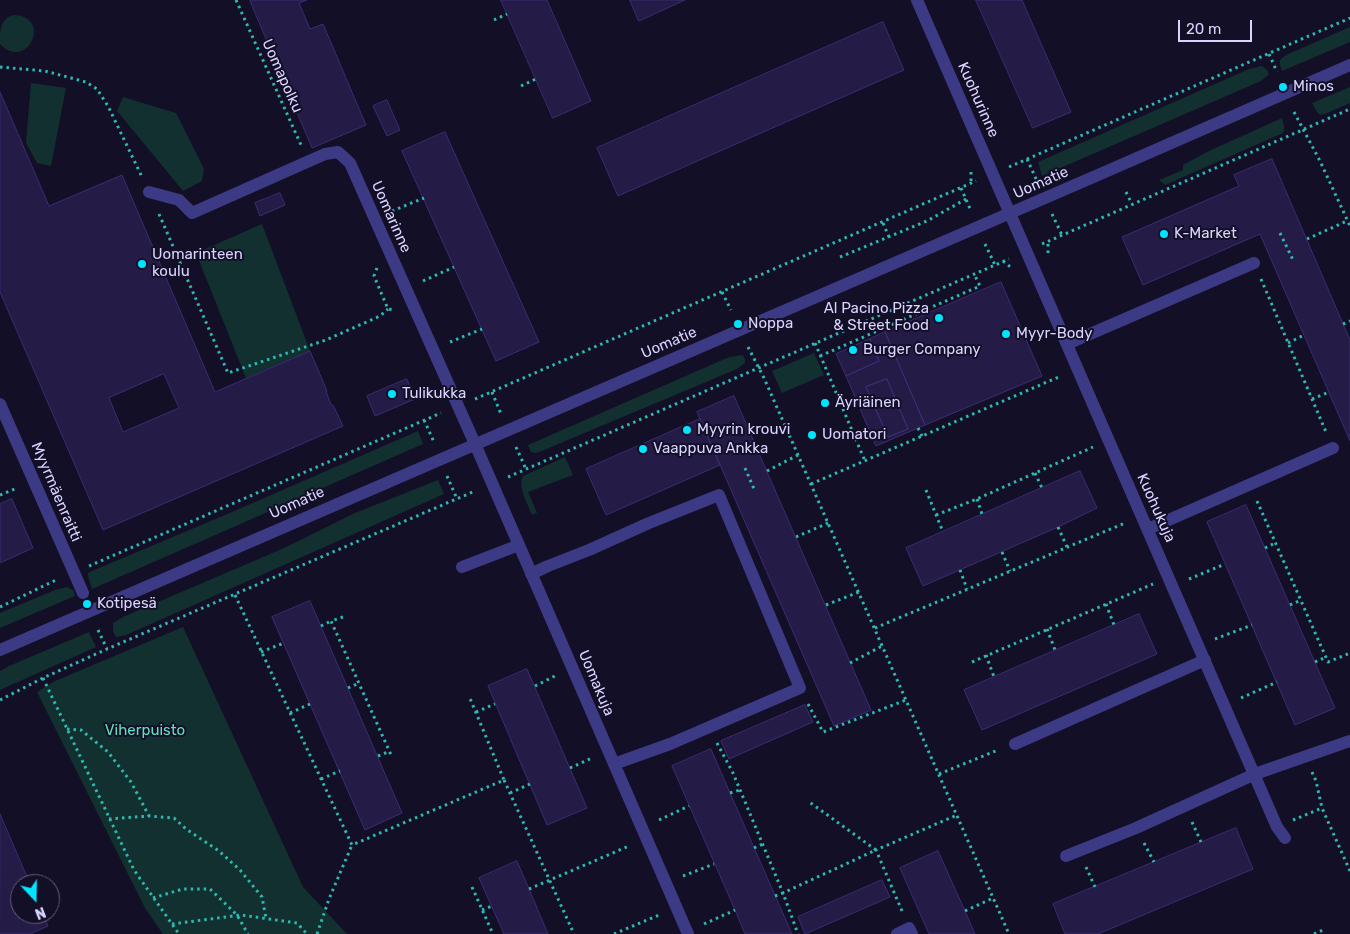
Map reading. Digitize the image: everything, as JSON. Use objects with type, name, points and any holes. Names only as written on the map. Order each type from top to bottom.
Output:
[{"type":"street","name":"Kuohurinne","points":[[917,0],[1010,214]]},
{"type":"street","name":"Uomatie","points":[[0,650],[1010,214],[1350,65]]},
{"type":"street","name":"Uomarinne","points":[[150,192],[179,200],[192,213],[308,161],[325,154],[338,152],[350,164],[475,444]]},
{"type":"street","name":"Kuohukuja","points":[[1010,214],[1254,774],[1278,827],[1285,838]]},
{"type":"street","points":[[1067,344],[1254,263]]},
{"type":"street","name":"Myyrmäenraitti","points":[[0,404],[83,593]]},
{"type":"street","name":"Uomakuja","points":[[475,444],[688,934]]},
{"type":"street","points":[[1148,529],[1332,448]]},
{"type":"street","points":[[531,574],[719,495],[800,688],[670,744],[614,764]]},
{"type":"street","points":[[462,567],[519,545]]},
{"type":"street","points":[[1015,744],[1205,660]]},
{"type":"street","points":[[1066,856],[1136,828],[1254,774],[1350,741]]},
{"type":"street","points":[[897,934],[910,931]]},
{"type":"path","name":"Uomapolku","points":[[236,0],[308,161]]},
{"type":"path","points":[[494,20],[507,14]]},
{"type":"path","name":"Uomatie","points":[[0,607],[73,573],[458,405],[883,223],[1350,18]]},
{"type":"path","points":[[1269,54],[1277,72]]},
{"type":"path","points":[[0,67],[45,71],[86,82],[97,89],[108,106],[150,192],[228,373],[326,340],[380,316],[388,309],[395,310],[399,314]]},
{"type":"path","points":[[521,86],[536,80]]},
{"type":"path","points":[[0,700],[43,678],[1350,109]]},
{"type":"path","points":[[1294,112],[1320,161],[1350,226]]},
{"type":"path","points":[[1126,192],[1132,204]]},
{"type":"path","points":[[390,211],[424,198]]},
{"type":"path","points":[[840,257],[927,221],[966,199]]},
{"type":"path","points":[[1306,239],[1347,220]]},
{"type":"path","points":[[883,223],[889,237]]},
{"type":"path","points":[[1280,234],[1294,262]]},
{"type":"path","points":[[1254,263],[1332,448]]},
{"type":"path","points":[[377,266],[374,276],[388,309]]},
{"type":"path","points":[[421,281],[454,267]]},
{"type":"path","points":[[820,356],[876,334],[980,286],[974,274]]},
{"type":"path","points":[[722,292],[731,310]]},
{"type":"path","points":[[1343,324],[1350,321]]},
{"type":"path","points":[[448,343],[482,330]]},
{"type":"path","points":[[1288,343],[1304,335]]},
{"type":"path","points":[[815,343],[865,461]]},
{"type":"path","points":[[748,347],[764,378],[1009,934]]},
{"type":"path","points":[[811,484],[1078,369]]},
{"type":"path","points":[[1312,399],[1329,392]]},
{"type":"path","points":[[918,428],[922,436]]},
{"type":"path","points":[[936,516],[1091,449]]},
{"type":"path","points":[[767,471],[798,455]]},
{"type":"path","points":[[745,468],[754,490]]},
{"type":"path","points":[[1035,473],[1042,488]]},
{"type":"path","points":[[1249,484],[1328,662],[1350,653]]},
{"type":"path","points":[[926,490],[943,532]]},
{"type":"path","points":[[977,499],[982,514]]},
{"type":"path","points":[[874,628],[1127,522]]},
{"type":"path","points":[[796,537],[828,523]]},
{"type":"path","points":[[1058,527],[1067,548]]},
{"type":"path","points":[[1265,548],[1275,543]]},
{"type":"path","points":[[1002,552],[1010,571]]},
{"type":"path","points":[[1189,579],[1225,564]]},
{"type":"path","points":[[960,570],[967,589]]},
{"type":"path","points":[[972,662],[1154,583]]},
{"type":"path","points":[[826,605],[859,592]]},
{"type":"path","points":[[235,595],[352,845]]},
{"type":"path","points":[[1290,605],[1301,600]]},
{"type":"path","points":[[1106,604],[1114,624]]},
{"type":"path","points":[[321,626],[343,617]]},
{"type":"path","points":[[331,621],[392,757]]},
{"type":"path","points":[[1215,639],[1252,625]]},
{"type":"path","points":[[98,630],[107,650]]},
{"type":"path","points":[[1047,630],[1055,650]]},
{"type":"path","points":[[261,652],[284,643]]},
{"type":"path","points":[[850,662],[882,646]]},
{"type":"path","points":[[986,655],[994,677]]},
{"type":"path","points":[[1315,662],[1326,658]]},
{"type":"path","points":[[535,686],[558,674]]},
{"type":"path","points":[[43,678],[134,870],[179,934]]},
{"type":"path","points":[[1240,698],[1277,682]]},
{"type":"path","points":[[348,688],[359,683]]},
{"type":"path","points":[[800,688],[823,732],[906,700]]},
{"type":"path","points":[[469,696],[504,780],[574,934]]},
{"type":"path","points":[[290,713],[310,704]]},
{"type":"path","points":[[476,712],[495,704]]},
{"type":"path","points":[[708,727],[733,773],[784,893],[798,934]]},
{"type":"path","points":[[67,729],[81,730],[108,752],[131,782],[149,816]]},
{"type":"path","points":[[938,774],[1015,744]]},
{"type":"path","points":[[378,756],[390,752]]},
{"type":"path","points":[[1305,756],[1316,781],[1322,808],[1350,871]]},
{"type":"path","points":[[570,768],[594,757]]},
{"type":"path","points":[[321,779],[340,771]]},
{"type":"path","points":[[317,934],[329,899],[352,845],[504,780]]},
{"type":"path","points":[[510,793],[530,784]]},
{"type":"path","points":[[730,793],[740,790]]},
{"type":"path","points":[[808,801],[876,850],[910,931]]},
{"type":"path","points":[[659,820],[689,806]]},
{"type":"path","points":[[775,896],[956,815]]},
{"type":"path","points":[[109,818],[149,816],[174,818],[240,870],[262,897],[266,918]]},
{"type":"path","points":[[529,889],[646,839]]},
{"type":"path","points":[[754,848],[763,844]]},
{"type":"path","points":[[684,876],[714,864]]},
{"type":"path","points":[[472,887],[493,934]]},
{"type":"path","points":[[153,898],[183,889],[210,889],[237,915],[248,934]]},
{"type":"path","points":[[965,911],[993,898]]},
{"type":"path","points":[[482,910],[492,906]]},
{"type":"path","points":[[614,934],[677,908]]},
{"type":"path","points":[[704,924],[735,910]]},
{"type":"path","points":[[172,924],[241,915],[296,923],[307,934]]},
{"type":"path","points":[[1314,934],[1323,930]]},
{"type":"green space","points":[[13,15],[25,18],[32,24],[34,32],[32,41],[27,48],[19,52],[10,51],[0,44],[3,22]]},
{"type":"green space","points":[[1350,27],[1350,42],[1282,71],[1280,60],[1286,55]]},
{"type":"green space","points":[[1262,66],[1269,74],[1261,81],[1042,176],[1038,162],[1249,69]]},
{"type":"green space","points":[[31,83],[66,88],[51,166],[37,163],[26,143]]},
{"type":"green space","points":[[1350,87],[1350,103],[1325,114],[1320,115],[1317,112],[1312,103]]},
{"type":"green space","points":[[123,97],[176,113],[204,169],[202,181],[183,191],[117,111]]},
{"type":"green space","points":[[1282,118],[1283,133],[1165,185],[1159,180],[1183,170],[1183,165],[1209,151]]},
{"type":"green space","points":[[262,224],[310,351],[246,378],[196,253]]},
{"type":"green space","points":[[814,353],[824,375],[782,393],[772,371]]},
{"type":"green space","points":[[743,355],[745,363],[737,369],[544,450],[536,453],[531,452],[528,445],[729,357]]},
{"type":"green space","points":[[418,431],[423,444],[92,589],[88,573],[92,571]]},
{"type":"green space","points":[[565,457],[573,475],[528,492],[537,513],[532,515],[522,490],[523,476]]},
{"type":"green space","points":[[438,480],[444,494],[126,635],[116,637],[113,631],[113,623],[123,617],[282,549],[355,513]]},
{"type":"green space","points":[[67,587],[74,591],[75,596],[0,628],[0,613],[55,590]]},
{"type":"green space","name":"Viherpuisto","points":[[183,627],[303,887],[347,934],[163,934],[145,908],[37,692],[55,681]]},
{"type":"green space","points":[[89,632],[96,647],[0,690],[0,671]]},
{"type":"building","points":[[307,0],[299,3],[310,29],[323,24],[366,125],[312,148],[250,1]]},
{"type":"building","points":[[501,0],[547,0],[591,101],[553,118]]},
{"type":"building","points":[[630,0],[685,0],[639,21]]},
{"type":"building","points":[[976,0],[1022,0],[1071,112],[1033,128]]},
{"type":"building","points":[[883,22],[904,70],[618,196],[597,148]]},
{"type":"building","points":[[0,92],[49,206],[122,175],[215,392],[310,351],[331,405],[333,405],[343,426],[103,530],[0,292]],"holes":[[[164,374],[179,408],[123,432],[109,398]]]},
{"type":"building","points":[[387,100],[400,130],[387,136],[373,106]]},
{"type":"building","points":[[445,132],[539,342],[496,361],[402,151]]},
{"type":"building","points":[[1272,159],[1350,340],[1350,441],[1260,234],[1143,285],[1122,237],[1239,186],[1234,175]]},
{"type":"building","points":[[280,193],[285,205],[260,216],[255,203]]},
{"type":"building","points":[[1001,282],[1042,376],[925,425],[885,332]]},
{"type":"building","points":[[885,332],[925,425],[876,446],[846,376],[879,361],[870,339]],"holes":[[[887,379],[908,429],[888,437],[866,387]]]},
{"type":"building","points":[[870,339],[879,361],[846,376],[836,354]]},
{"type":"building","points":[[407,379],[415,399],[375,416],[367,396]]},
{"type":"building","points":[[887,379],[908,429],[888,437],[866,387]]},
{"type":"building","points":[[734,396],[871,710],[834,726],[697,412]]},
{"type":"building","points":[[700,419],[720,465],[606,515],[586,469]]},
{"type":"building","points":[[1080,471],[1097,508],[923,586],[906,548]]},
{"type":"building","points":[[12,499],[33,548],[0,563],[0,504]]},
{"type":"building","points":[[1246,505],[1335,708],[1295,725],[1207,522]]},
{"type":"building","points":[[310,601],[402,813],[365,830],[272,617]]},
{"type":"building","points":[[1139,614],[1157,654],[982,730],[964,690]]},
{"type":"building","points":[[527,669],[587,808],[547,825],[488,686]]},
{"type":"building","points":[[805,705],[813,722],[729,759],[721,741]]},
{"type":"building","points":[[711,749],[792,934],[745,934],[672,766]]},
{"type":"building","points":[[0,814],[26,874],[10,874],[10,924],[47,924],[48,926],[30,934],[0,934]]},
{"type":"building","points":[[1236,828],[1253,869],[1098,934],[1065,934],[1053,904]]},
{"type":"building","points":[[938,851],[975,934],[929,934],[900,868]]},
{"type":"building","points":[[517,861],[548,934],[504,934],[479,878]]},
{"type":"building","points":[[882,880],[890,897],[805,934],[798,917]]},
{"type":"place","name":"Minos","points":[[1283,87]]},
{"type":"place","name":"K-Market","points":[[1164,234]]},
{"type":"place","name":"Uomarinteen koulu","points":[[142,264]]},
{"type":"place","name":"Al Pacino Pizza & Street Food","points":[[939,318]]},
{"type":"place","name":"Noppa","points":[[738,324]]},
{"type":"place","name":"Myyr-Body","points":[[1006,334]]},
{"type":"place","name":"Burger Company","points":[[853,350]]},
{"type":"place","name":"Tulikukka","points":[[392,394]]},
{"type":"place","name":"Äyriäinen","points":[[825,403]]},
{"type":"place","name":"Myyrin krouvi","points":[[687,430]]},
{"type":"place","name":"Uomatori","points":[[812,435]]},
{"type":"place","name":"Vaappuva Ankka","points":[[643,449]]},
{"type":"place","name":"Kotipesä","points":[[87,604]]}]
